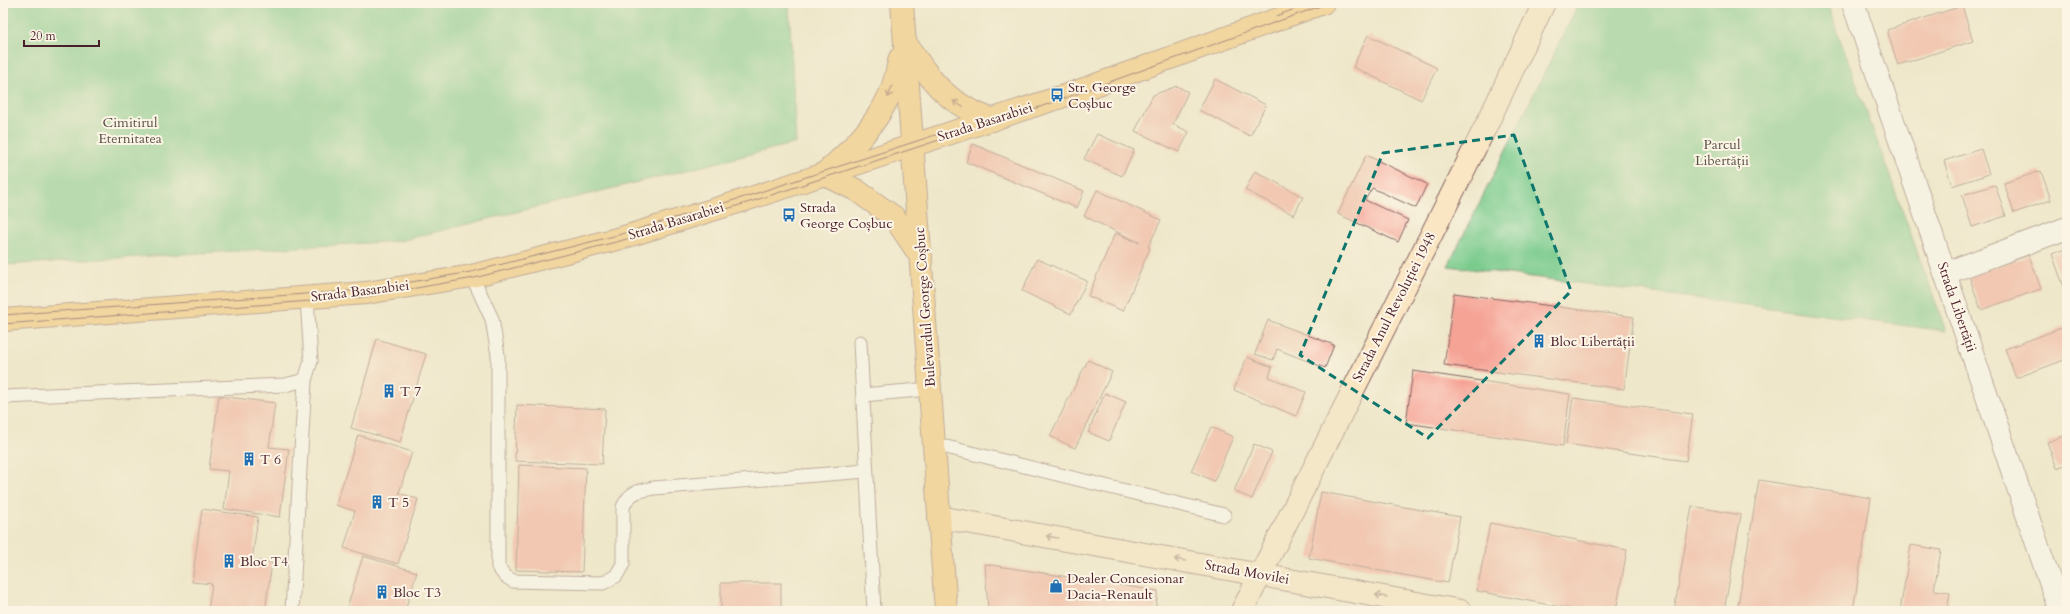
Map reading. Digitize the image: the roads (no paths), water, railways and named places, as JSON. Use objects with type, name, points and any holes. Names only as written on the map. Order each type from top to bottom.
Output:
[{"type":"main road","name":"Bulevardul George Coșbuc","points":[[902,3],[946,611]]},
{"type":"main road","name":"Strada Basarabiei","points":[[3,320],[366,293],[472,276],[621,238],[913,146],[1081,91],[1323,3]]},
{"type":"main road","points":[[905,41],[927,74],[947,97],[966,109],[993,120]]},
{"type":"main road","points":[[905,41],[891,92],[879,117],[864,137],[824,174],[856,190],[894,217],[921,257]]},
{"type":"street","name":"Strada Anul Revoluției 1948","points":[[1242,611],[1485,128],[1544,3]]},
{"type":"street","name":"Strada Libertății","points":[[1853,3],[2060,611]]},
{"type":"street","points":[[1946,273],[2067,228]]},
{"type":"street","name":"Strada Movilei","points":[[939,517],[1461,611]]},
{"type":"lane","points":[[472,276],[492,319],[498,355],[498,567],[505,576],[513,581],[603,583],[616,576],[623,564],[623,507],[626,500],[633,492],[662,488],[866,471]]},
{"type":"lane","points":[[292,611],[305,380],[311,362],[307,298]]},
{"type":"lane","points":[[860,342],[874,611]]},
{"type":"lane","points":[[4,397],[285,385],[305,380]]},
{"type":"lane","points":[[863,395],[930,389]]},
{"type":"lane","points":[[934,444],[1224,515]]},
{"type":"tram line","points":[[1276,16],[1311,3]]},
{"type":"tram line","points":[[3,324],[364,297],[474,278],[620,241],[753,201],[1037,108],[1329,3]]},
{"type":"tram line","points":[[3,315],[363,290],[471,272],[618,235],[751,195],[957,128]]},
{"type":"place","name":"Str. George Coșbuc","points":[[1057,95]]},
{"type":"place","name":"Strada George Coșbuc","points":[[789,215]]},
{"type":"place","name":"Bloc Libertății","points":[[1539,341]]},
{"type":"place","name":"T 7","points":[[389,391]]},
{"type":"place","name":"T 6","points":[[249,459]]},
{"type":"place","name":"T 5","points":[[377,502]]},
{"type":"place","name":"Bloc T4","points":[[229,561]]},
{"type":"place","name":"Dealer Concesionar Dacia-Renault","points":[[1056,586]]},
{"type":"place","name":"Bloc T3","points":[[382,592]]},
{"type":"park label","name":"Cimitirul Eternitatea","points":[[130,130]]},
{"type":"park label","name":"Parcul Libertății","points":[[1722,152]]}]
